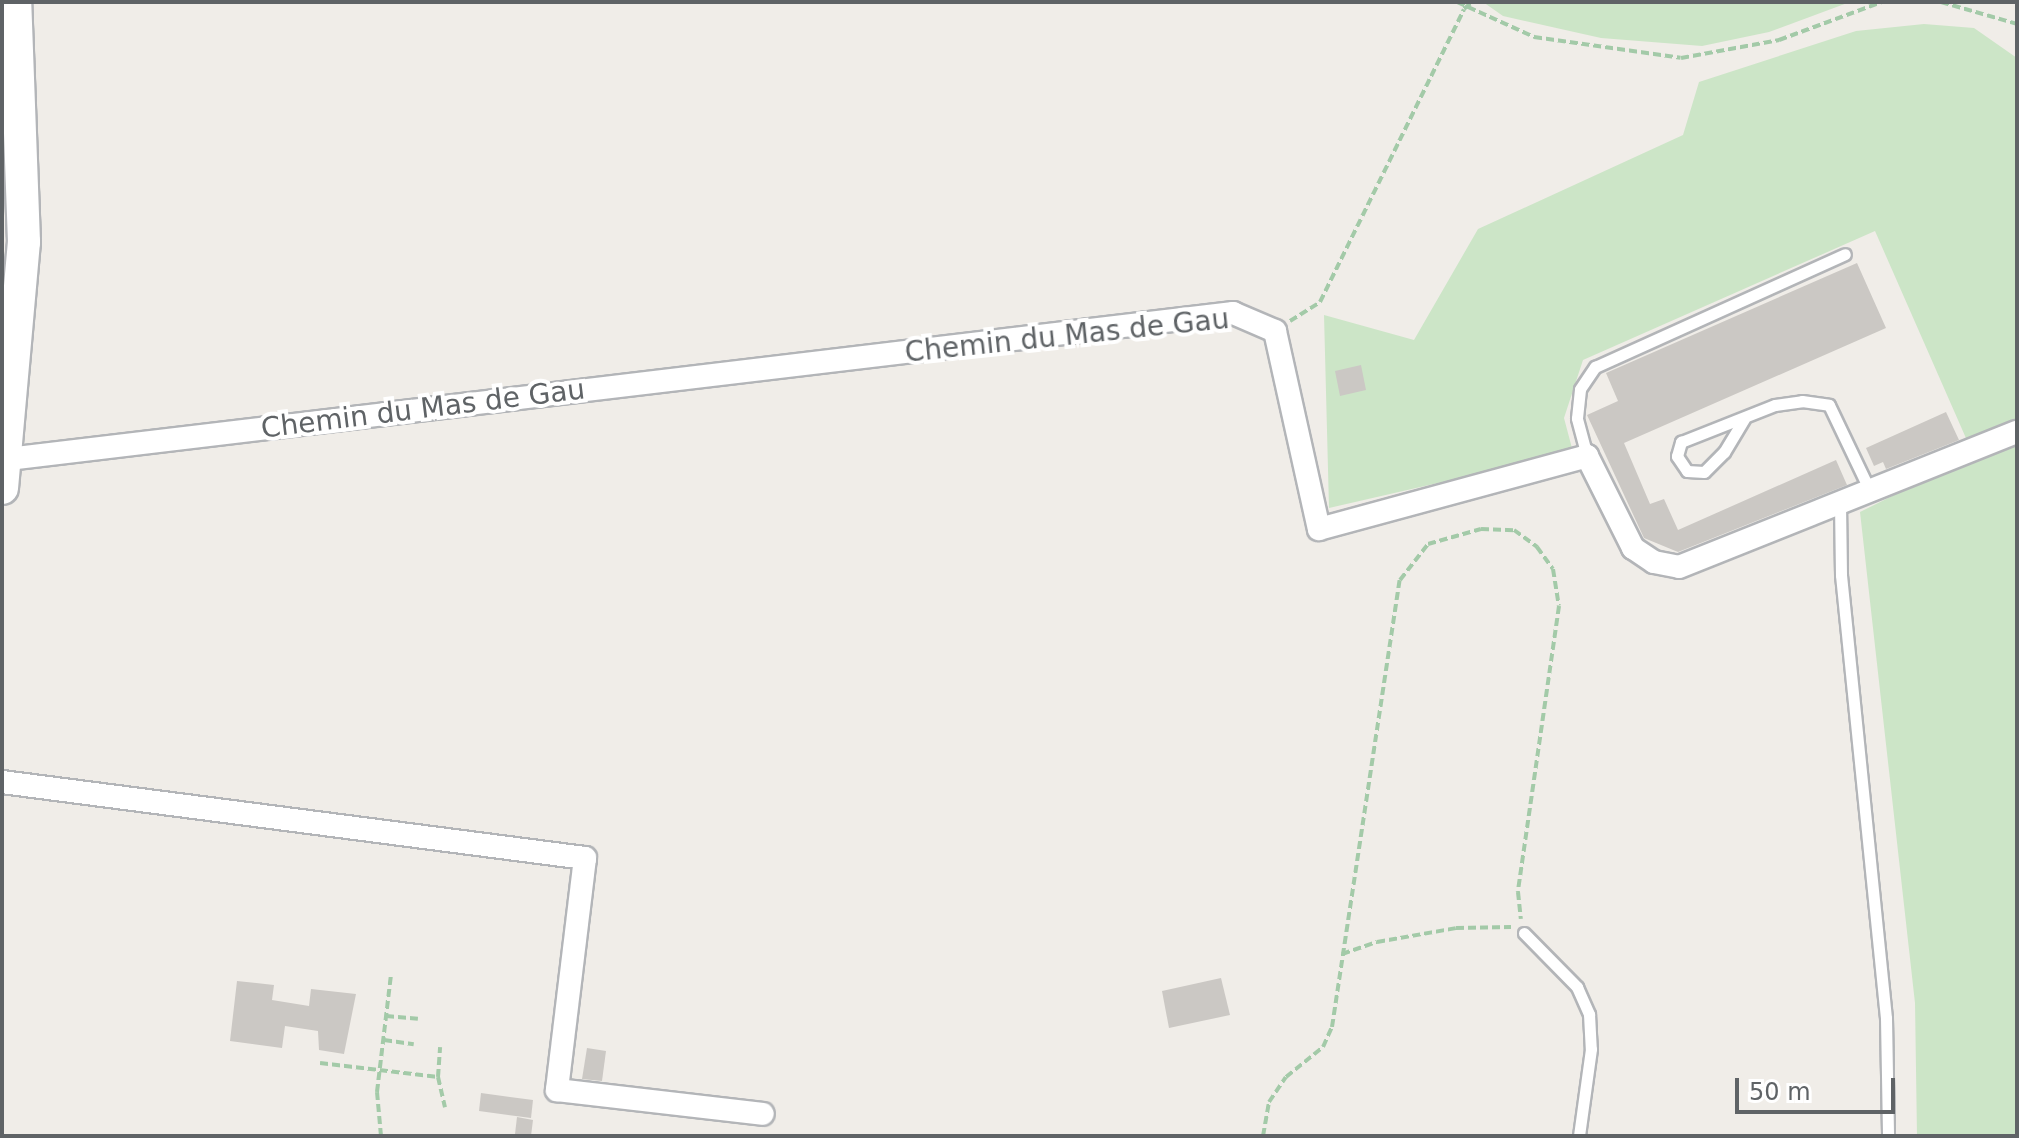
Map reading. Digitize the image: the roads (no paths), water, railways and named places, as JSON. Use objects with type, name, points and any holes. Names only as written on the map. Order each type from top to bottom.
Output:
[{"type":"street","points":[[5,473],[24,242],[15,2]]},
{"type":"street","name":"Chemin du Mas de Gau","points":[[5,473],[1233,313],[1275,331],[1319,529],[1587,456]]},
{"type":"street","points":[[1587,456],[1633,548],[1654,562],[1679,567],[2017,432]]},
{"type":"street","points":[[2,782],[585,858],[557,1090],[763,1114]]},
{"type":"lane","points":[[1587,456],[1577,418],[1580,389],[1595,367],[1845,254]]},
{"type":"lane","points":[[1744,419],[1724,452],[1704,472],[1687,471],[1677,456],[1681,442],[1744,419],[1789,403],[1829,405],[1870,491]]},
{"type":"lane","points":[[1840,503],[1841,575],[1886,1018],[1888,1136]]},
{"type":"lane","points":[[1524,933],[1577,987],[1589,1014],[1591,1049],[1579,1136]]}]
